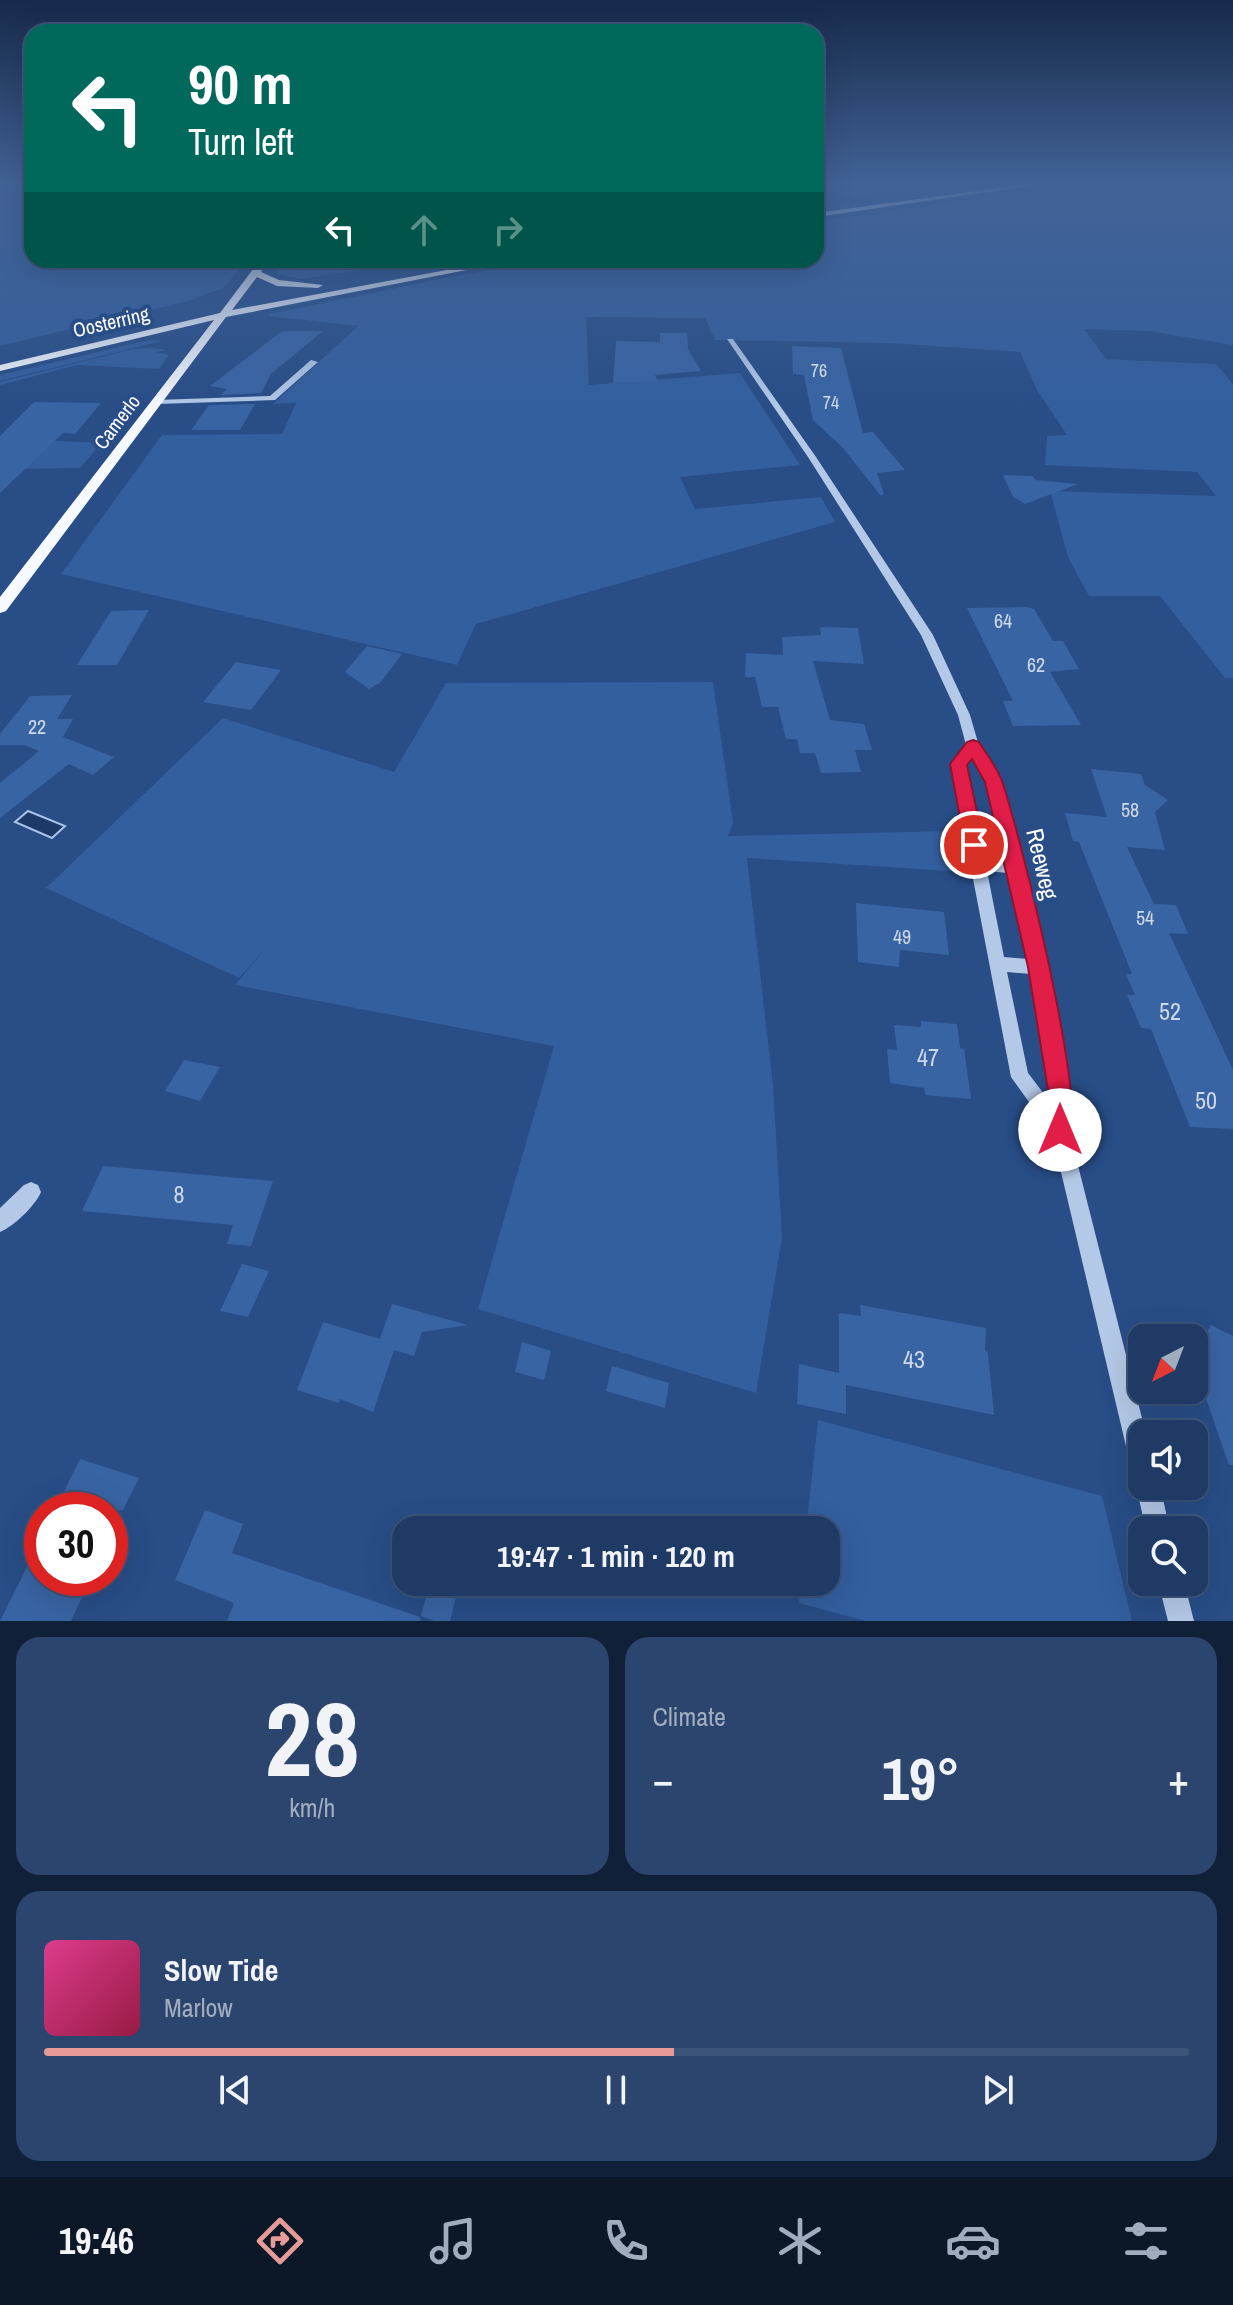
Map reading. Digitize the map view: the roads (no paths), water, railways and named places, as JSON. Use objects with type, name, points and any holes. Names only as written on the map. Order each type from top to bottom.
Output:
[{"type":"main road","name":"Camerlo","points":[[0,608],[259,268]]},
{"type":"main road","name":"Oosterring","points":[[0,368],[223,315],[472,268]]},
{"type":"main road","points":[[256,273],[277,283],[318,285]]},
{"type":"main road","name":"Oosterring","points":[[156,318],[332,282]]},
{"type":"main road","points":[[118,339],[151,336],[203,342]]},
{"type":"street","name":"Reeweg","points":[[730,341],[829,484],[927,635],[964,715],[973,746],[994,781],[1038,967],[1060,1090],[1060,1130],[1131,1420]]},
{"type":"street","points":[[157,402],[272,398],[314,362]]},
{"type":"street","points":[[973,746],[958,764],[1020,1077],[1060,1130]]},
{"type":"street","points":[[978,864],[1014,867]]},
{"type":"street","points":[[998,964],[1038,967]]},
{"type":"street","points":[[0,1222],[31,1192]]},
{"type":"street","points":[[1175,1596],[1181,1621]]}]
